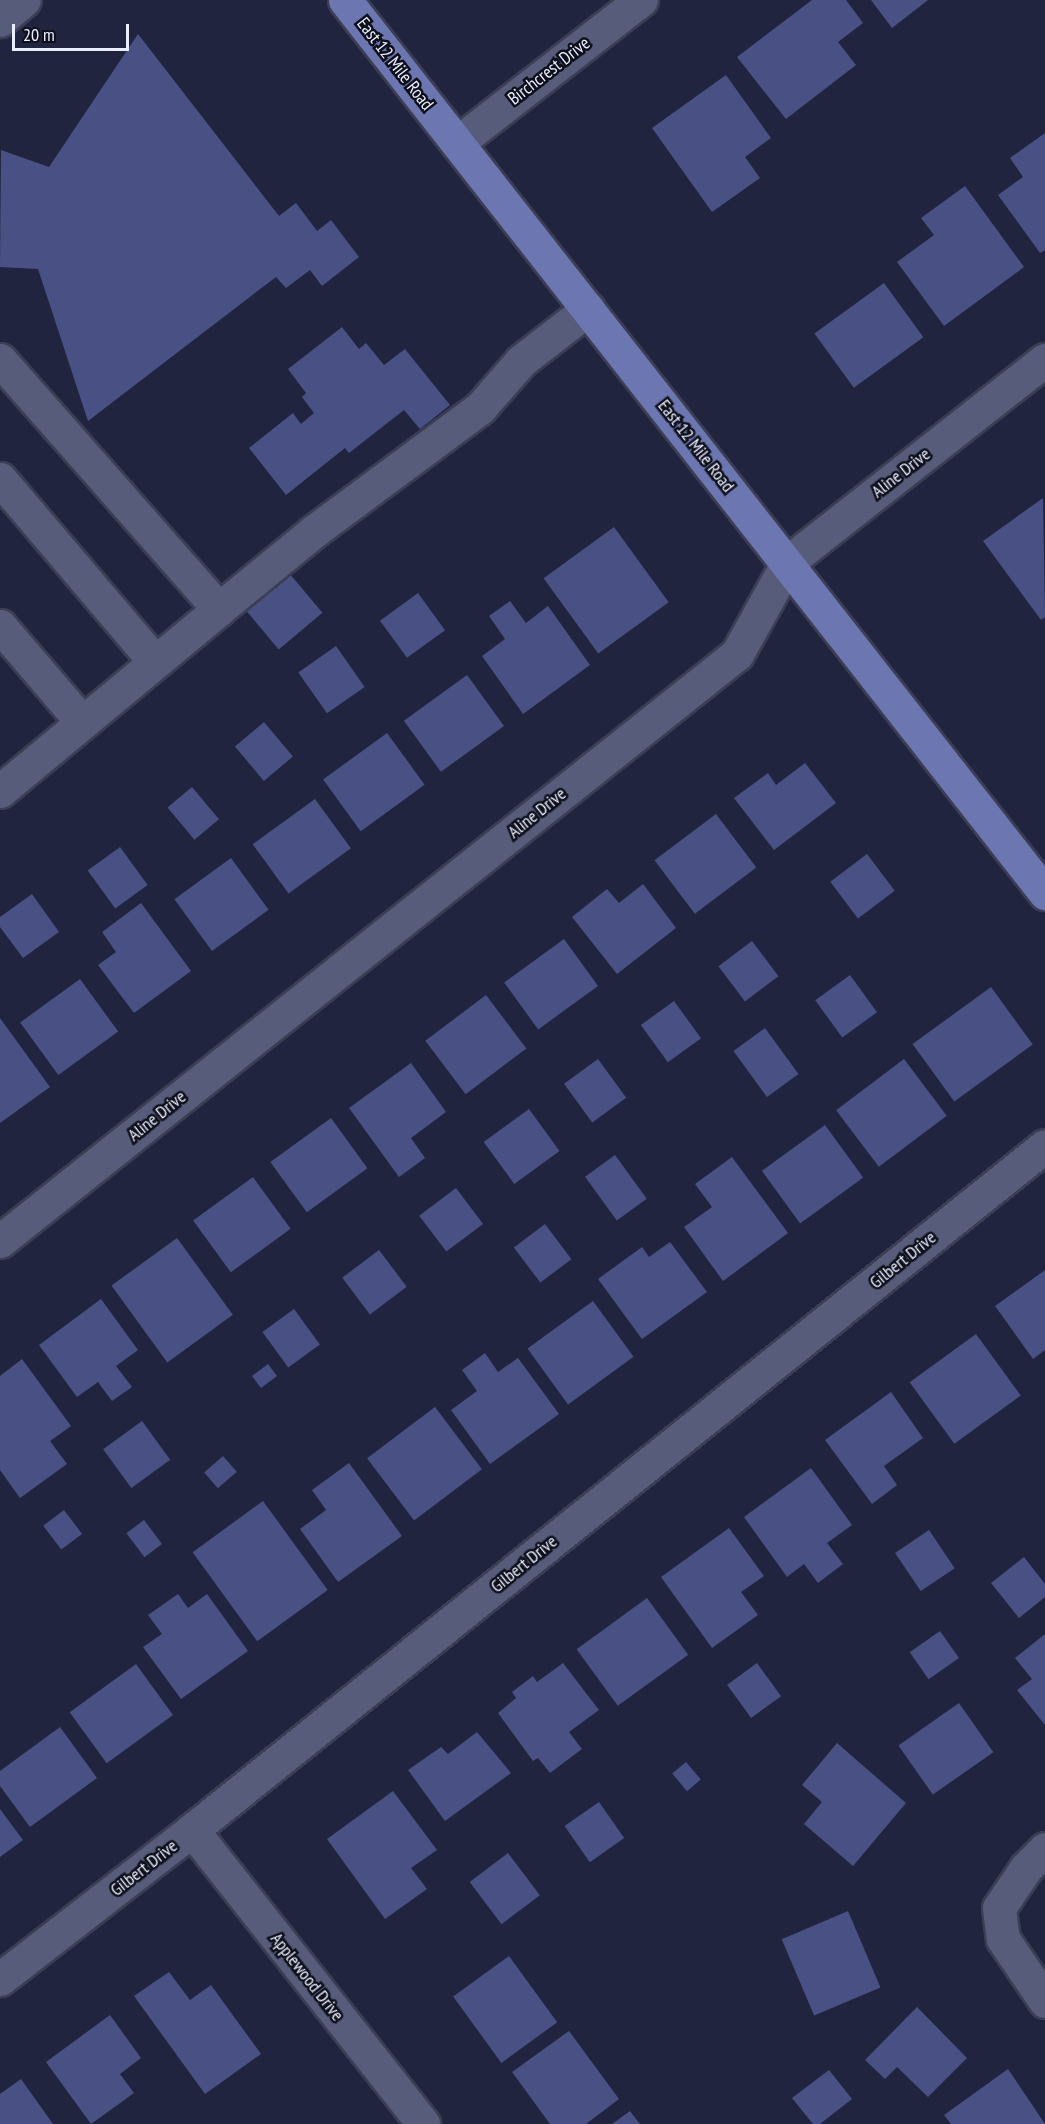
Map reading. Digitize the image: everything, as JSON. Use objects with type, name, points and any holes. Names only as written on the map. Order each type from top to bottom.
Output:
[{"type":"main road","name":"East 12 Mile Road","points":[[345,0],[788,562],[1045,893]]},
{"type":"street","points":[[0,21],[24,0]]},
{"type":"street","name":"Birchcrest Drive","points":[[457,143],[641,0]]},
{"type":"street","points":[[3,782],[82,722],[313,532],[480,408],[521,361],[588,309]]},
{"type":"street","points":[[0,360],[219,609]]},
{"type":"street","name":"Aline Drive","points":[[0,1242],[737,654],[788,562],[1045,360]]},
{"type":"street","points":[[0,479],[155,662]]},
{"type":"street","points":[[0,626],[82,722]]},
{"type":"street","name":"Gilbert Drive","points":[[0,1979],[192,1830],[1045,1146]]},
{"type":"street","name":"Applewood Drive","points":[[192,1830],[423,2124]]},
{"type":"street","points":[[1045,1849],[1016,1881],[999,1908],[1003,1939],[1045,2001]]},
{"type":"building","points":[[812,0],[846,0],[863,23],[838,42],[856,65],[786,119],[737,57]]},
{"type":"building","points":[[871,0],[928,0],[892,28]]},
{"type":"building","points":[[138,34],[279,216],[296,203],[317,231],[331,220],[359,257],[322,286],[310,270],[286,288],[276,277],[88,421],[38,269],[0,267],[1,150],[49,167]]},
{"type":"building","points":[[726,75],[771,138],[745,157],[760,178],[712,212],[652,128]]},
{"type":"building","points":[[1045,133],[1045,250],[1040,253],[998,195],[1023,177],[1010,158]]},
{"type":"building","points":[[965,186],[1024,267],[944,326],[897,262],[934,235],[921,218]]},
{"type":"building","points":[[884,283],[923,337],[854,388],[814,334]]},
{"type":"building","points":[[342,327],[359,349],[366,343],[384,365],[405,349],[450,405],[420,429],[404,410],[349,453],[345,448],[286,495],[249,448],[293,413],[301,424],[314,413],[302,397],[306,393],[288,369]]},
{"type":"building","points":[[1043,498],[1045,617],[1041,620],[983,541]]},
{"type":"building","points":[[614,527],[669,602],[598,653],[544,578]]},
{"type":"building","points":[[289,573],[322,613],[279,649],[245,610]]},
{"type":"building","points":[[418,593],[445,630],[407,658],[380,621]]},
{"type":"building","points":[[510,601],[526,623],[548,606],[590,665],[523,714],[482,656],[505,639],[489,616]]},
{"type":"building","points":[[336,646],[365,687],[327,713],[298,672]]},
{"type":"building","points":[[467,675],[504,726],[441,772],[404,721]]},
{"type":"building","points":[[264,722],[293,756],[264,781],[235,746]]},
{"type":"building","points":[[387,733],[425,785],[361,831],[323,779]]},
{"type":"building","points":[[805,763],[836,803],[774,850],[734,798],[768,773],[776,785]]},
{"type":"building","points":[[192,787],[219,819],[194,840],[167,808]]},
{"type":"building","points":[[315,799],[351,848],[289,894],[253,844]]},
{"type":"building","points":[[716,814],[756,868],[695,914],[655,860]]},
{"type":"building","points":[[120,847],[148,885],[115,909],[88,871]]},
{"type":"building","points":[[867,854],[895,891],[858,918],[830,882]]},
{"type":"building","points":[[231,858],[269,910],[212,951],[174,899]]},
{"type":"building","points":[[643,884],[676,928],[617,974],[572,917],[607,889],[619,903]]},
{"type":"building","points":[[32,894],[59,932],[23,958],[0,927],[0,917]]},
{"type":"building","points":[[141,903],[191,971],[134,1013],[98,965],[116,952],[102,932]]},
{"type":"building","points":[[564,939],[598,986],[538,1029],[504,982]]},
{"type":"building","points":[[752,941],[778,976],[745,1001],[718,966]]},
{"type":"building","points":[[850,975],[877,1012],[842,1037],[815,1000]]},
{"type":"building","points":[[80,979],[118,1032],[58,1075],[20,1022]]},
{"type":"building","points":[[991,987],[1033,1044],[954,1101],[913,1044]]},
{"type":"building","points":[[486,995],[526,1049],[466,1094],[425,1041]]},
{"type":"building","points":[[674,1001],[701,1038],[668,1062],[641,1025]]},
{"type":"building","points":[[0,1018],[50,1087],[0,1123]]},
{"type":"building","points":[[765,1028],[799,1074],[767,1097],[733,1051]]},
{"type":"building","points":[[598,1059],[626,1098],[592,1123],[564,1084]]},
{"type":"building","points":[[904,1059],[947,1116],[879,1167],[836,1110]]},
{"type":"building","points":[[411,1063],[446,1112],[411,1138],[425,1158],[399,1177],[349,1108]]},
{"type":"building","points":[[529,1109],[560,1151],[514,1184],[484,1142]]},
{"type":"building","points":[[331,1118],[367,1168],[307,1212],[270,1162]]},
{"type":"building","points":[[825,1125],[863,1178],[800,1223],[762,1171]]},
{"type":"building","points":[[615,1155],[647,1199],[617,1220],[585,1177]]},
{"type":"building","points":[[732,1157],[788,1233],[723,1281],[684,1227],[712,1207],[695,1184]]},
{"type":"building","points":[[253,1177],[291,1229],[231,1272],[193,1220]]},
{"type":"building","points":[[456,1188],[483,1224],[446,1252],[419,1216]]},
{"type":"building","points":[[545,1224],[571,1259],[540,1283],[514,1247]]},
{"type":"building","points":[[177,1238],[233,1315],[167,1362],[111,1286]]},
{"type":"building","points":[[670,1242],[707,1292],[642,1339],[598,1279],[642,1247],[649,1257]]},
{"type":"building","points":[[379,1250],[407,1287],[370,1314],[342,1278]]},
{"type":"building","points":[[1045,1270],[1045,1350],[1033,1359],[995,1306]]},
{"type":"building","points":[[101,1299],[138,1350],[116,1366],[132,1387],[112,1401],[98,1382],[77,1397],[39,1345]]},
{"type":"building","points":[[593,1301],[634,1357],[568,1404],[527,1349]]},
{"type":"building","points":[[294,1309],[320,1345],[288,1368],[262,1332]]},
{"type":"building","points":[[976,1334],[1021,1395],[954,1444],[910,1382]]},
{"type":"building","points":[[485,1353],[498,1372],[518,1358],[559,1414],[490,1464],[451,1410],[477,1391],[462,1370]]},
{"type":"building","points":[[22,1359],[71,1426],[50,1441],[67,1464],[20,1498],[0,1470],[0,1376]]},
{"type":"building","points":[[268,1364],[277,1376],[261,1388],[252,1376]]},
{"type":"building","points":[[891,1392],[923,1438],[884,1466],[897,1485],[872,1504],[825,1440]]},
{"type":"building","points":[[435,1407],[482,1469],[414,1520],[367,1458]]},
{"type":"building","points":[[142,1421],[170,1460],[131,1488],[103,1449]]},
{"type":"building","points":[[223,1456],[237,1472],[218,1488],[204,1472]]},
{"type":"building","points":[[349,1463],[402,1536],[338,1582],[300,1529],[326,1510],[312,1490]]},
{"type":"building","points":[[811,1468],[852,1525],[827,1543],[843,1564],[818,1583],[804,1564],[787,1577],[744,1517]]},
{"type":"building","points":[[263,1501],[328,1590],[257,1641],[193,1552]]},
{"type":"building","points":[[64,1510],[82,1534],[61,1550],[43,1526]]},
{"type":"building","points":[[144,1520],[162,1544],[144,1557],[126,1533]]},
{"type":"building","points":[[729,1528],[764,1576],[741,1592],[758,1615],[712,1648],[661,1577]]},
{"type":"building","points":[[929,1530],[955,1568],[921,1591],[895,1553]]},
{"type":"building","points":[[1024,1557],[1045,1584],[1045,1597],[1019,1618],[991,1583]]},
{"type":"building","points":[[178,1594],[188,1608],[207,1594],[248,1651],[181,1699],[143,1647],[162,1634],[148,1615]]},
{"type":"building","points":[[647,1598],[688,1655],[618,1706],[577,1649]]},
{"type":"building","points":[[940,1631],[959,1658],[929,1679],[910,1652]]},
{"type":"building","points":[[1045,1634],[1045,1725],[1017,1690],[1032,1679],[1015,1658]]},
{"type":"building","points":[[563,1663],[599,1710],[569,1732],[582,1749],[550,1773],[538,1758],[533,1761],[498,1713],[516,1698],[512,1692],[533,1676],[537,1682]]},
{"type":"building","points":[[757,1663],[781,1696],[751,1718],[727,1685]]},
{"type":"building","points":[[136,1664],[173,1715],[107,1763],[70,1712]]},
{"type":"building","points":[[959,1703],[993,1752],[933,1795],[898,1745]]},
{"type":"building","points":[[60,1727],[97,1778],[30,1827],[0,1786],[0,1771]]},
{"type":"building","points":[[477,1732],[511,1773],[445,1821],[408,1770],[441,1747],[448,1754]]},
{"type":"building","points":[[837,1743],[906,1803],[853,1866],[804,1824],[822,1802],[802,1785]]},
{"type":"building","points":[[686,1762],[701,1780],[687,1791],[672,1774]]},
{"type":"building","points":[[393,1791],[437,1850],[411,1868],[427,1889],[385,1919],[327,1839]]},
{"type":"building","points":[[599,1802],[624,1838],[590,1862],[565,1826]]},
{"type":"building","points":[[0,1809],[23,1840],[0,1857]]},
{"type":"building","points":[[508,1853],[540,1895],[502,1924],[470,1882]]},
{"type":"building","points":[[848,1911],[880,1987],[814,2016],[782,1939]]},
{"type":"building","points":[[509,1956],[557,2022],[501,2063],[453,1997]]},
{"type":"building","points":[[169,1972],[190,2000],[211,1985],[261,2054],[205,2094],[134,1996]]},
{"type":"building","points":[[917,2007],[967,2058],[928,2097],[897,2067],[885,2079],[865,2060]]},
{"type":"building","points":[[110,2015],[141,2058],[120,2074],[134,2093],[91,2124],[46,2062]]},
{"type":"building","points":[[569,2031],[619,2099],[586,2124],[550,2124],[512,2072]]},
{"type":"building","points":[[1008,2069],[1045,2124],[951,2124],[944,2115]]},
{"type":"building","points":[[829,2070],[852,2099],[820,2124],[813,2124],[792,2098]]},
{"type":"building","points":[[21,2079],[53,2124],[0,2124],[0,2094]]},
{"type":"building","points":[[630,2111],[640,2124],[612,2124]]}]
